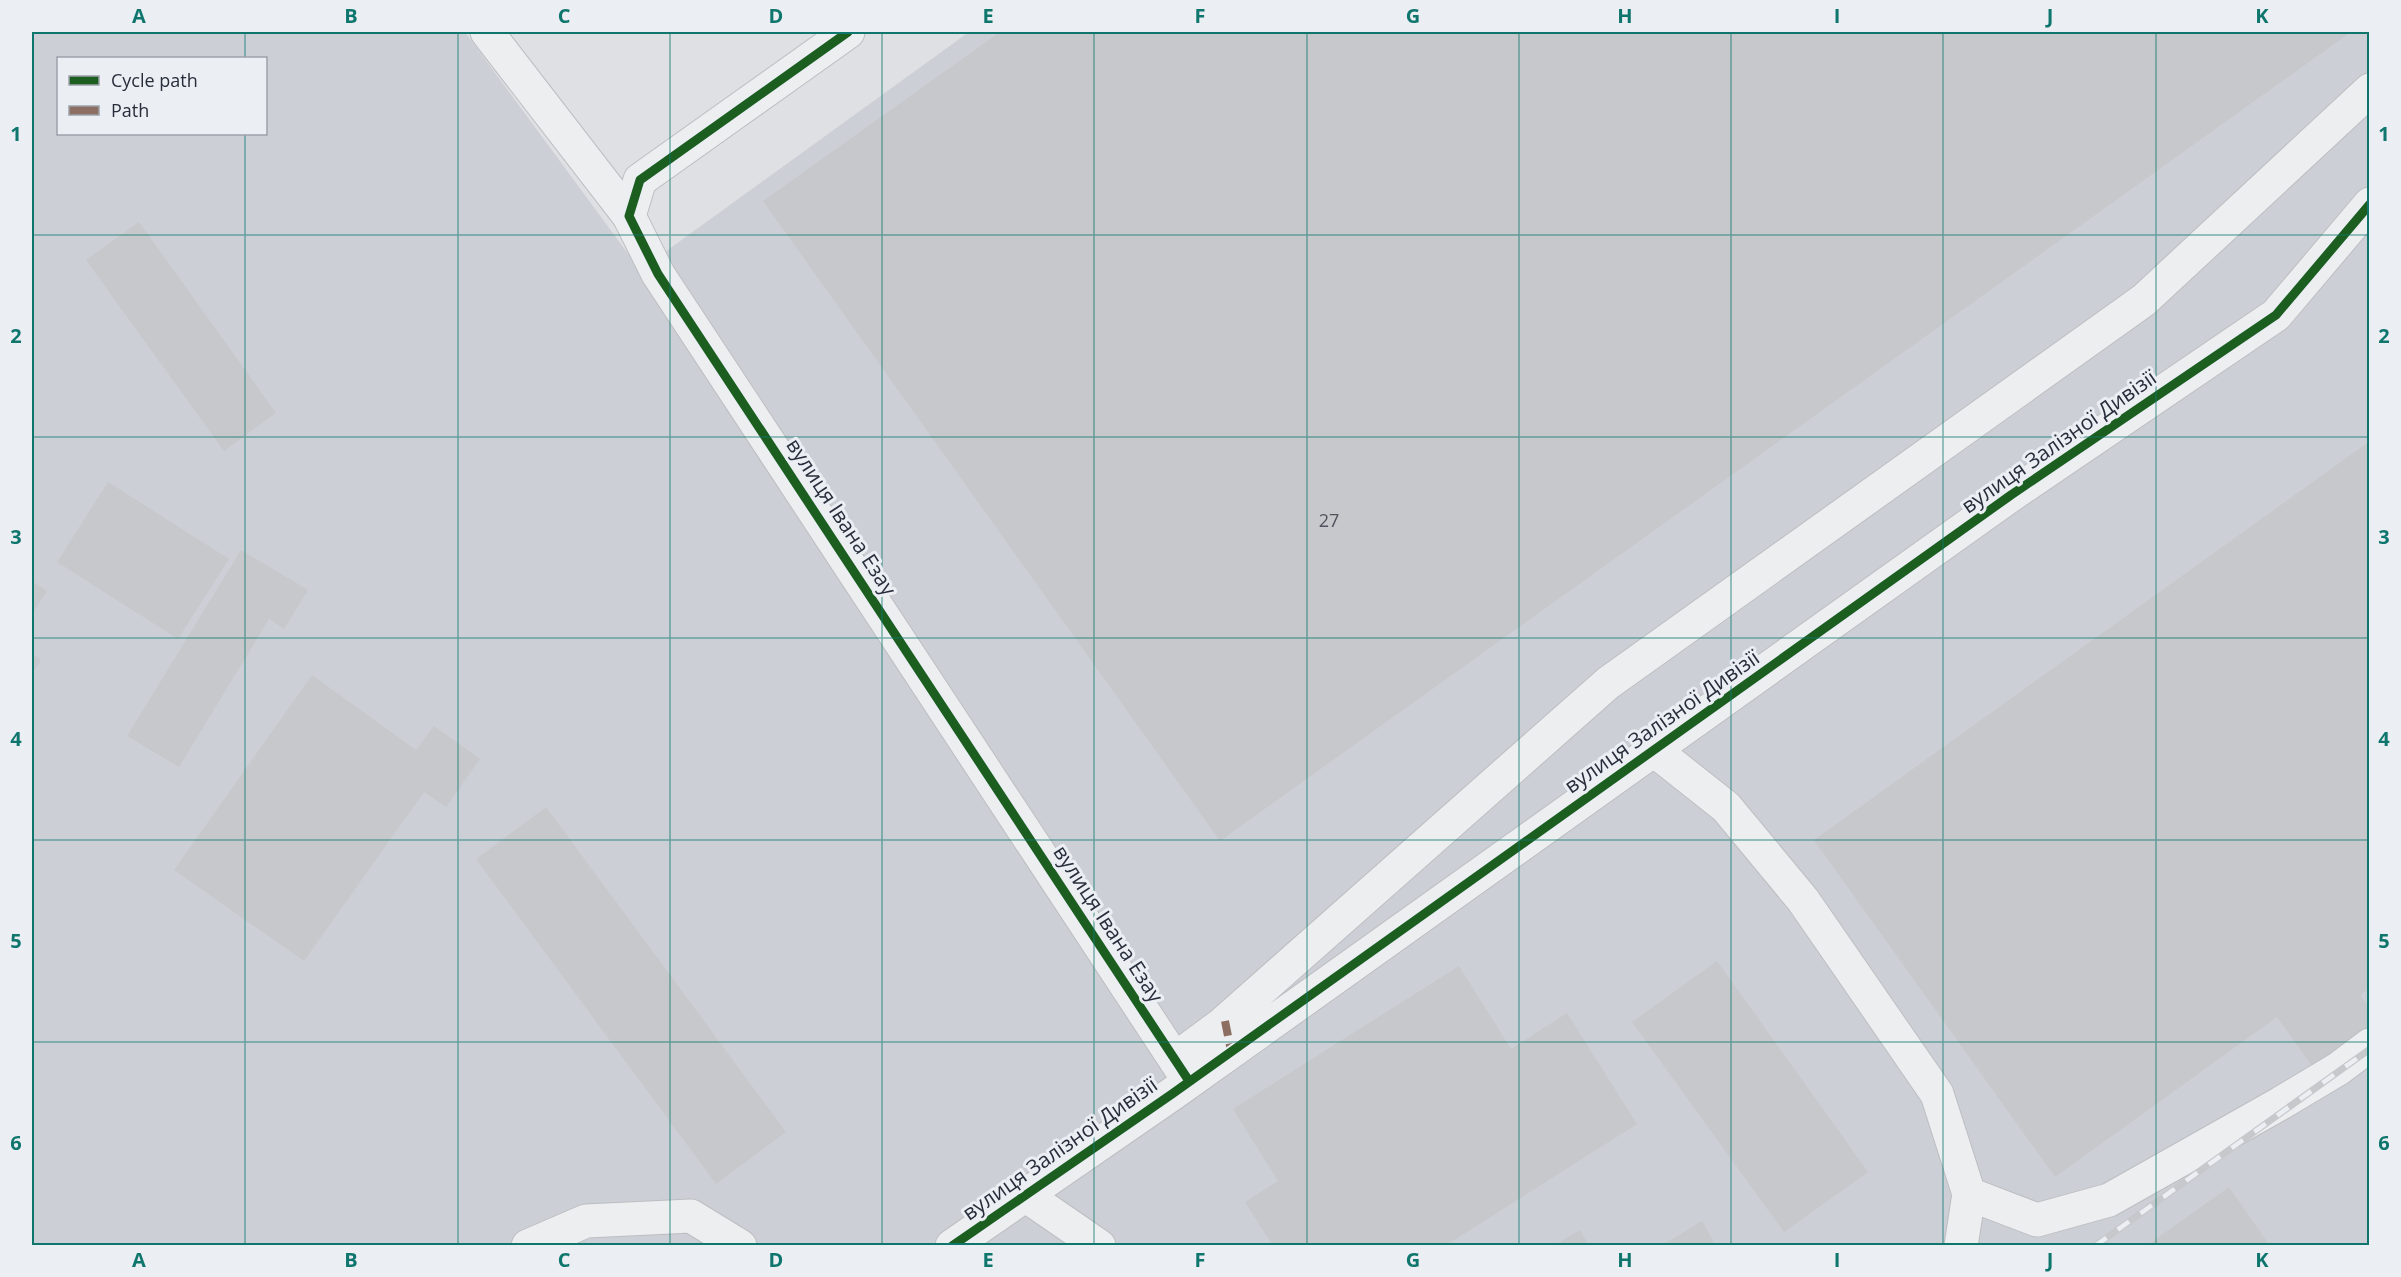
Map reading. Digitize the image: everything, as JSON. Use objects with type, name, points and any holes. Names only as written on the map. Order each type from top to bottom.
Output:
[{"type":"street","name":"вулиця Івана Езау","points":[[486,32],[629,216],[658,274],[1182,1070]]},
{"type":"street","points":[[629,216],[640,180],[848,32]]},
{"type":"street","points":[[1182,1070],[1221,1025],[1608,683],[2144,300],[2370,90]]},
{"type":"street","name":"вулиця Залізної Дивізії","points":[[952,1245],[1025,1195],[1182,1070],[1654,750],[2011,495],[2276,315],[2370,204]]},
{"type":"street","points":[[1654,750],[1726,807],[1803,900],[1937,1094],[1970,1194],[1960,1245]]},
{"type":"street","points":[[1970,1194],[2037,1220],[2109,1200],[2281,1104],[2338,1069],[2370,1045]]},
{"type":"street","points":[[1025,1195],[1099,1245]]},
{"type":"street","points":[[528,1245],[586,1221],[691,1216],[740,1245]]},
{"type":"shaded area","points":[[32,32],[465,32],[640,270],[969,32],[2369,32],[2369,1245],[32,1245]]},
{"type":"building","points":[[1000,32],[2351,32],[1220,841],[763,201]]},
{"type":"building","points":[[139,222],[276,413],[224,451],[86,260]]},
{"type":"building","points":[[2370,441],[2370,988],[2360,995],[2370,1008],[2370,1036],[2317,1073],[2277,1017],[2055,1177],[1814,840]]},
{"type":"building","points":[[108,482],[229,559],[178,639],[57,562]]},
{"type":"building","points":[[241,550],[308,590],[284,629],[269,619],[179,767],[127,736]]},
{"type":"building","points":[[32,581],[47,591],[32,614]]},
{"type":"building","points":[[32,654],[41,660],[32,674]]},
{"type":"building","points":[[312,675],[416,750],[434,726],[480,759],[446,807],[424,792],[304,961],[174,870]]},
{"type":"building","points":[[546,807],[786,1132],[716,1184],[476,859]]},
{"type":"building","points":[[1717,961],[1868,1172],[1784,1232],[1632,1022]]},
{"type":"building","points":[[1459,966],[1511,1049],[1567,1013],[1637,1124],[1445,1246],[1273,1246],[1245,1202],[1278,1181],[1233,1109]]},
{"type":"building","points":[[2229,1187],[2270,1246],[2146,1246]]},
{"type":"building","points":[[1702,1221],[1716,1246],[1661,1246]]},
{"type":"building","points":[[1580,1230],[1589,1246],[1553,1246]]},
{"type":"railway","points":[[2095,1246],[2370,1049]]},
{"type":"marked path","points":[[1225,1021],[1231,1051]]},
{"type":"cycle path","points":[[848,32],[640,180],[629,216],[658,274],[1189,1081]]},
{"type":"cycle path","points":[[952,1246],[1172,1094],[2011,495],[2276,315],[2370,204]]}]
